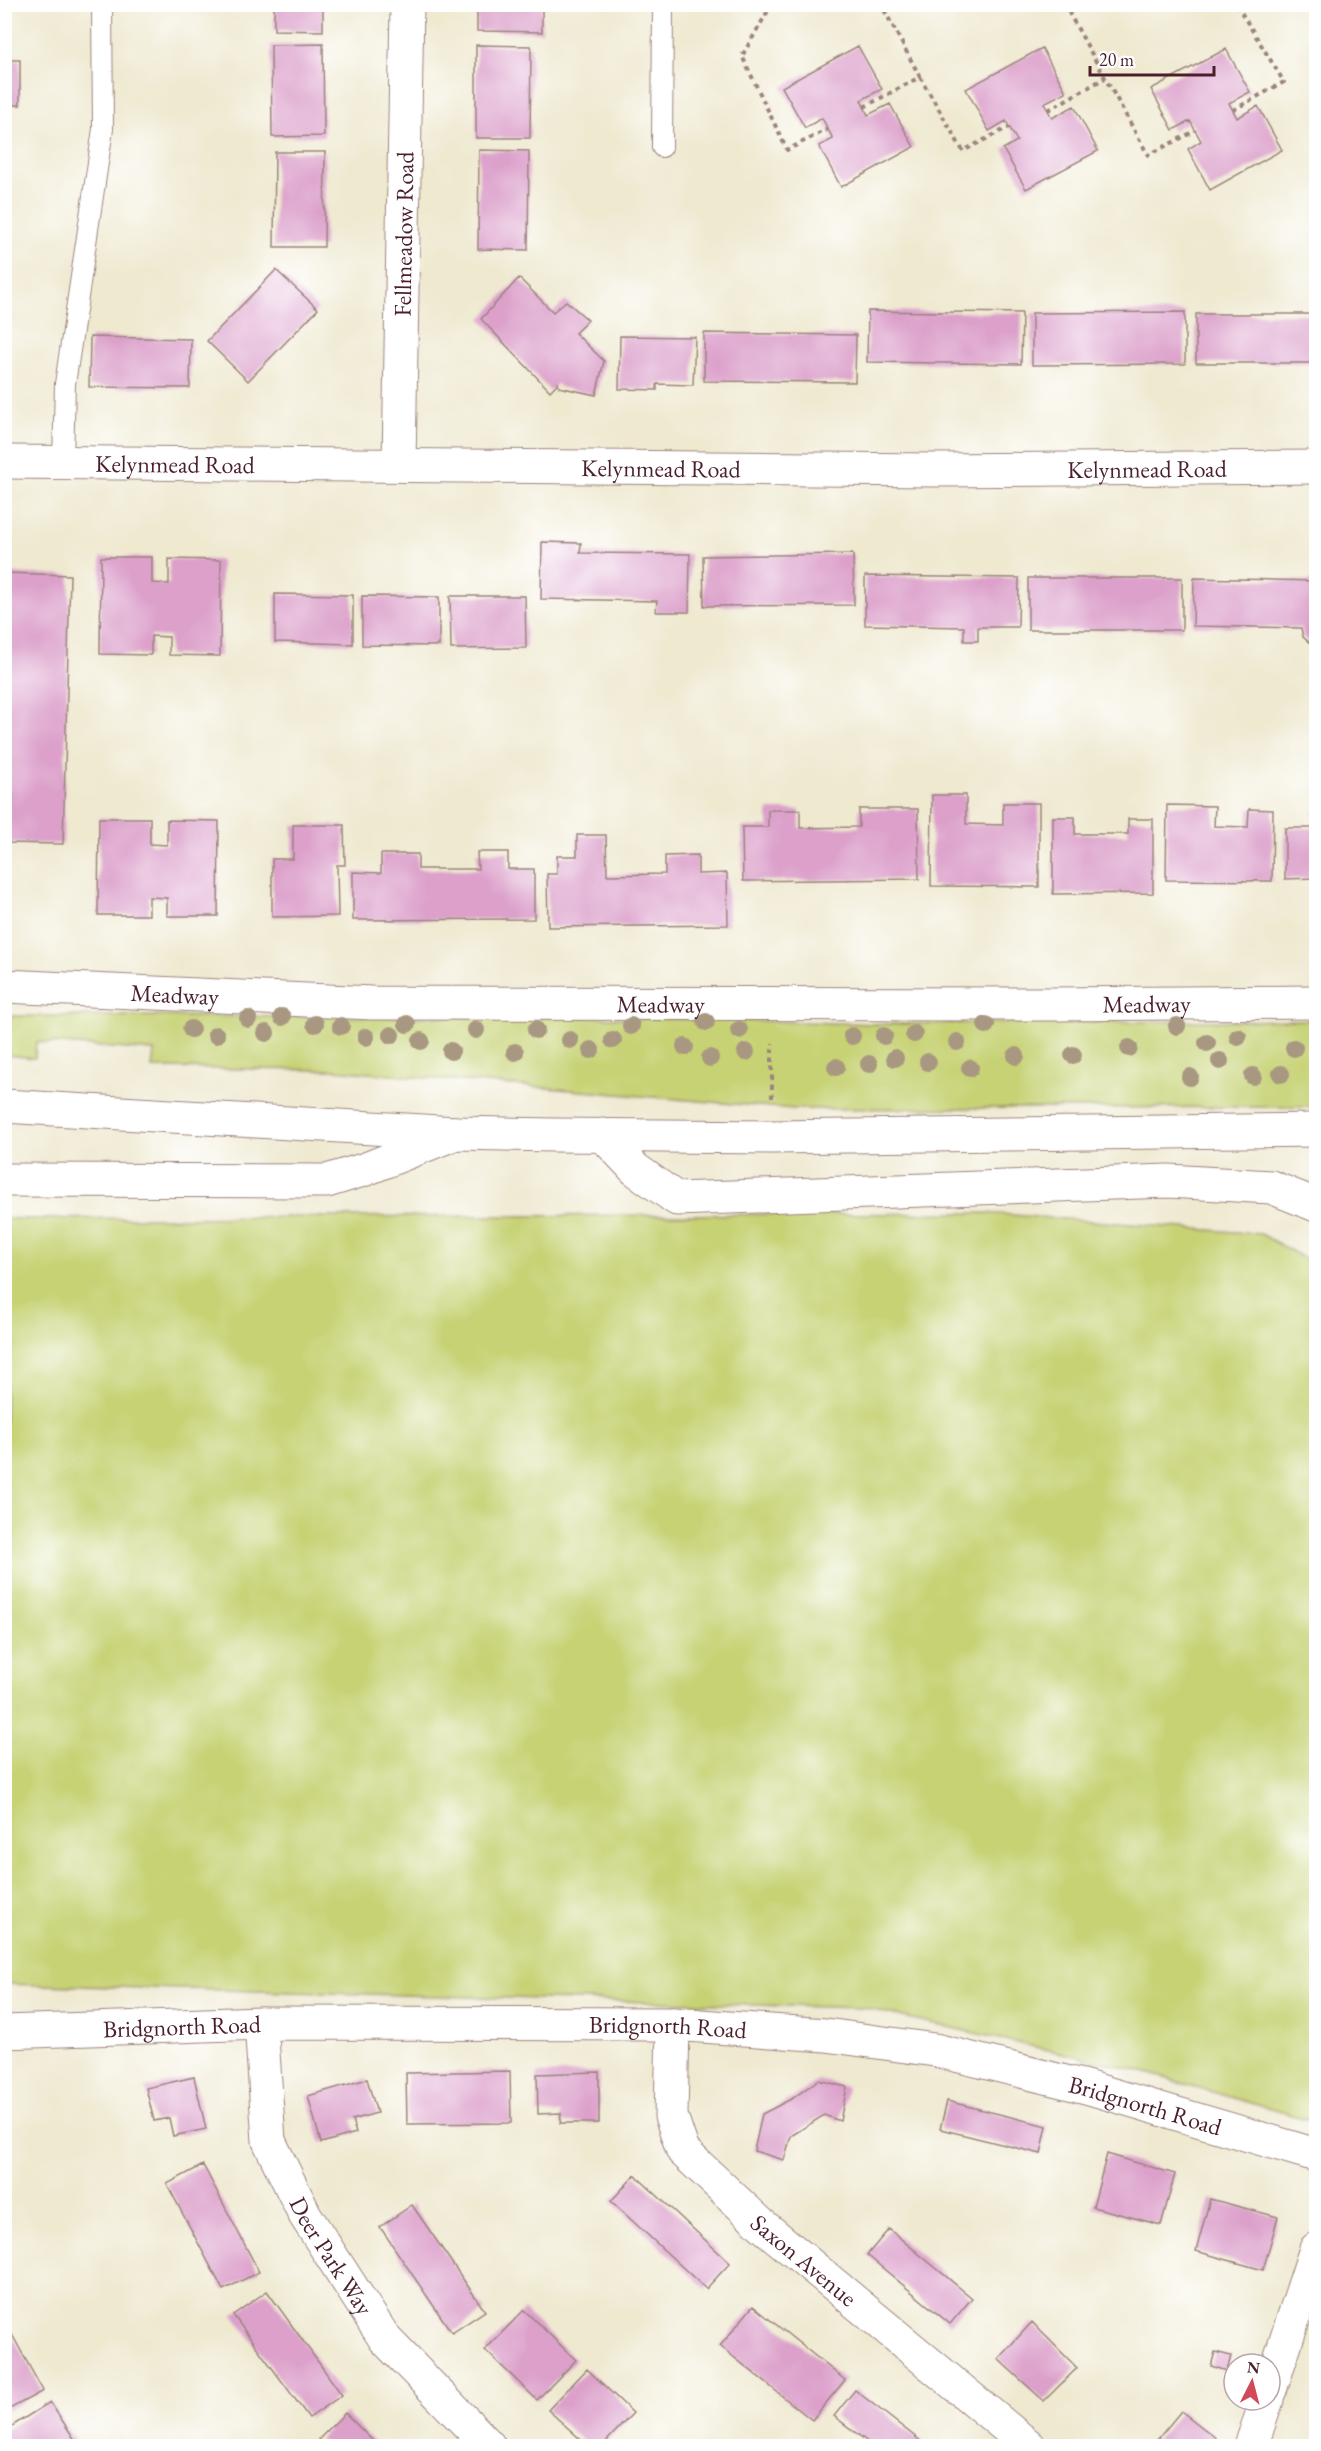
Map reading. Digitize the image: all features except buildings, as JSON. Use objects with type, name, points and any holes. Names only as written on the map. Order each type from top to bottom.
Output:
[{"type":"street","name":"Fellmeadow Road","points":[[399,464],[406,4]]},
{"type":"street","name":"Kelynmead Road","points":[[4,462],[937,470],[1317,467]]},
{"type":"street","name":"Meadway","points":[[4,986],[372,1003],[1317,1002]]},
{"type":"street","points":[[4,1106],[456,1133],[771,1137],[1317,1130]]},
{"type":"street","points":[[4,1180],[327,1181],[366,1169],[456,1133]]},
{"type":"street","points":[[603,1135],[634,1169],[677,1199],[1168,1181],[1271,1187],[1317,1205]]},
{"type":"street","name":"Bridgnorth Road","points":[[4,2032],[261,2023],[673,2024],[826,2035],[935,2050],[1086,2087],[1317,2155]]},
{"type":"street","name":"Deer Park Way","points":[[261,2023],[269,2141],[305,2215],[385,2339],[489,2446]]},
{"type":"street","name":"Saxon Avenue","points":[[673,2024],[671,2116],[683,2151],[761,2224],[1029,2446]]},
{"type":"street","points":[[1282,2354],[1317,2249]]},
{"type":"street","points":[[1251,2446],[1263,2412]]},
{"type":"lane","points":[[63,462],[65,384],[103,129],[102,4]]},
{"type":"lane","points":[[662,147],[663,4]]},
{"type":"path","points":[[772,4],[742,56],[787,150],[828,129]]},
{"type":"path","points":[[881,4],[963,151],[1009,127]]},
{"type":"path","points":[[1064,4],[1148,155],[1196,131]]},
{"type":"path","points":[[1233,110],[1284,82],[1236,4]]},
{"type":"path","points":[[864,107],[920,77]]},
{"type":"path","points":[[1048,110],[1105,78]]},
{"type":"green space","points":[[5,1016],[586,1017],[880,1024],[1316,1020],[1316,1107],[794,1109],[333,1070],[152,1068],[154,1051],[36,1042],[35,1058],[5,1055]]},
{"type":"green space","points":[[986,1213],[1261,1234],[1316,1265],[1316,2122],[1137,2070],[864,2008],[5,1984],[5,1219]]}]
